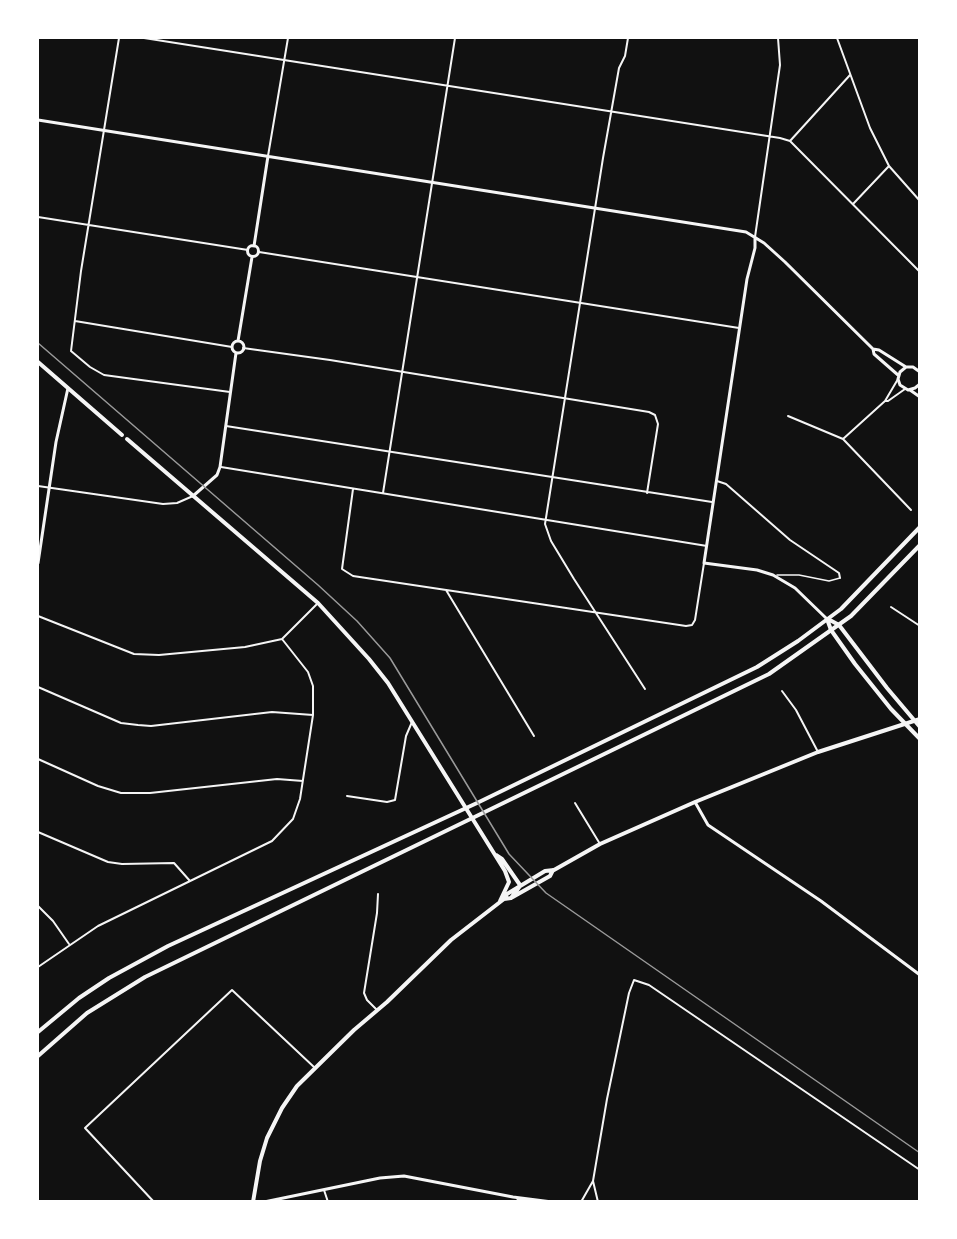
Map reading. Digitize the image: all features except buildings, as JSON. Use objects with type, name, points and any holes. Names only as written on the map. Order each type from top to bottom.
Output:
[{"type":"main road","points":[[38,362],[122,435]]},
{"type":"main road","points":[[127,439],[318,603],[369,659],[388,683],[495,854],[509,882],[502,900]]},
{"type":"main road","points":[[38,1032],[79,998],[139,961],[466,808],[736,678],[779,654],[840,609],[920,527]]},
{"type":"main road","points":[[38,1056],[87,1013],[145,977],[777,669],[851,616],[920,545]]},
{"type":"main road","points":[[827,619],[839,625],[920,727]]},
{"type":"main road","points":[[827,619],[831,630],[884,700],[920,739]]},
{"type":"main road","points":[[502,900],[511,898],[600,844],[695,802],[818,752],[920,719]]},
{"type":"main road","points":[[495,854],[502,859],[520,885]]},
{"type":"main road","points":[[253,1202],[262,1156],[274,1123],[289,1096],[315,1068],[451,940],[520,885],[545,871],[554,870]]},
{"type":"main road","points":[[511,898],[520,885]]},
{"type":"street","points":[[119,38],[70,351],[104,375],[231,392]]},
{"type":"street","points":[[144,38],[790,141],[920,272]]},
{"type":"street","points":[[38,217],[248,250],[254,246],[288,38]]},
{"type":"street","points":[[383,493],[455,38]]},
{"type":"street","points":[[628,38],[625,56],[619,68],[611,112],[545,524],[551,540],[645,689]]},
{"type":"street","points":[[353,489],[342,569],[353,576],[686,626],[692,625],[695,620],[747,279],[755,248],[768,136],[780,65],[778,38]]},
{"type":"street","points":[[837,38],[870,128],[889,166],[920,201]]},
{"type":"street","points":[[790,141],[850,75]]},
{"type":"street","points":[[38,120],[746,232],[785,262],[873,349],[874,354],[898,377],[900,385],[920,397]]},
{"type":"street","points":[[853,204],[889,166]]},
{"type":"street","points":[[254,246],[259,252],[739,328]]},
{"type":"street","points":[[248,250],[248,254],[252,257]]},
{"type":"street","points":[[252,257],[258,255],[259,252]]},
{"type":"street","points":[[238,341],[252,257]]},
{"type":"street","points":[[38,486],[164,504],[177,503],[193,496],[217,475],[220,467],[236,353],[232,347],[75,321]]},
{"type":"street","points":[[232,347],[234,342],[238,341]]},
{"type":"street","points":[[238,341],[243,344],[243,348]]},
{"type":"street","points":[[243,348],[649,412],[655,415],[658,424],[648,493]]},
{"type":"street","points":[[236,353],[242,352],[243,348]]},
{"type":"street","points":[[873,349],[879,350],[906,367],[918,365]]},
{"type":"street","points":[[843,440],[885,401],[906,367]]},
{"type":"street","points":[[913,367],[920,372]]},
{"type":"street","points":[[885,401],[920,384]]},
{"type":"street","points":[[38,563],[56,441],[68,388]]},
{"type":"street","points":[[788,416],[843,440],[911,510]]},
{"type":"street","points":[[226,426],[713,502]]},
{"type":"street","points":[[122,435],[127,439]]},
{"type":"street","points":[[220,467],[706,546]]},
{"type":"street","points":[[716,481],[726,484],[778,531],[839,573],[840,579]]},
{"type":"street","points":[[704,562],[758,570],[773,575],[795,588],[827,619]]},
{"type":"street","points":[[446,590],[534,736]]},
{"type":"street","points":[[38,616],[134,654],[145,655],[245,647],[282,639],[318,603]]},
{"type":"street","points":[[891,606],[920,626]]},
{"type":"street","points":[[38,967],[69,944],[108,921],[272,841],[286,829],[297,811],[303,781],[313,714],[313,686],[308,672],[282,639]]},
{"type":"street","points":[[38,687],[121,723],[138,725],[151,726],[272,712],[313,714]]},
{"type":"street","points":[[782,691],[796,710],[818,752]]},
{"type":"street","points":[[347,796],[387,802],[395,801],[406,736],[412,722]]},
{"type":"street","points":[[38,759],[98,786],[121,793],[150,793],[277,779],[303,781]]},
{"type":"street","points":[[575,802],[600,844]]},
{"type":"street","points":[[695,802],[708,825],[821,901],[920,975]]},
{"type":"street","points":[[38,832],[108,862],[174,863],[190,881]]},
{"type":"street","points":[[377,1010],[367,1000],[364,993],[378,894]]},
{"type":"street","points":[[38,906],[53,921],[69,944]]},
{"type":"street","points":[[593,1202],[582,1202],[593,1181],[611,1078],[629,993],[634,980],[649,985],[920,1170]]},
{"type":"street","points":[[154,1202],[85,1128],[232,990],[315,1068]]},
{"type":"street","points":[[264,1202],[380,1178],[404,1176],[513,1197],[552,1202]]},
{"type":"street","points":[[593,1181],[598,1202]]},
{"type":"street","points":[[324,1191],[328,1202]]},
{"type":"street","points":[[513,1197],[525,1202]]},
{"type":"lane","points":[[773,575],[840,579]]},
{"type":"railway","points":[[38,343],[357,621],[390,658],[509,854],[546,893],[920,1153]]}]
